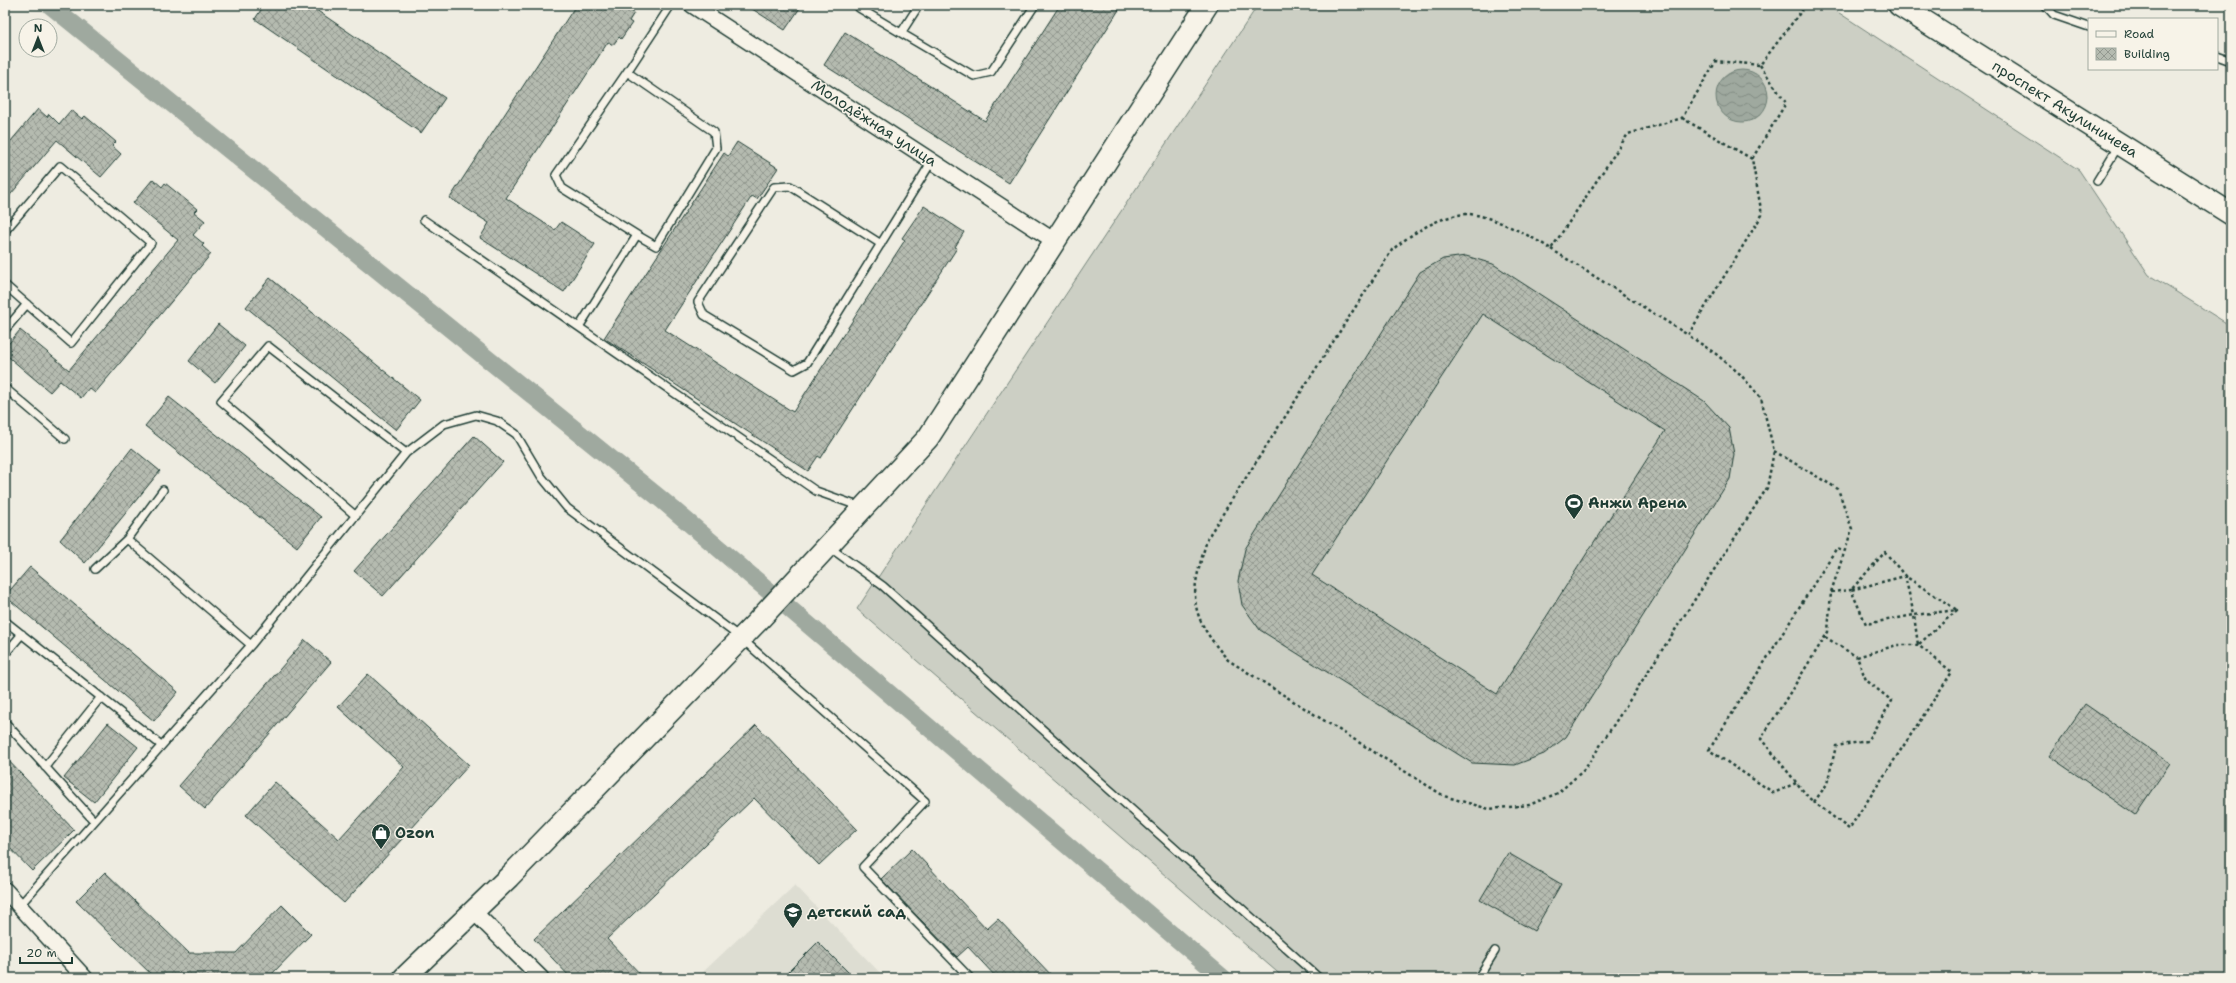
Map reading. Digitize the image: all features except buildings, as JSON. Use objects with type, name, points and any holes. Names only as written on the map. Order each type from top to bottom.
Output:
[{"type":"street","name":"Молодёжная улица","points":[[692,5],[1056,242]]},
{"type":"street","points":[[409,976],[757,622],[928,438],[1056,242],[1207,5]]},
{"type":"street","name":"проспект Акулиничева","points":[[1899,5],[2231,214]]},
{"type":"street","points":[[5,890],[86,978]]},
{"type":"street","points":[[473,911],[541,978]]},
{"type":"lane","points":[[627,72],[714,132],[716,148],[656,246],[637,236],[562,188],[556,175],[627,72],[670,5]]},
{"type":"lane","points":[[901,33],[919,5]]},
{"type":"lane","points":[[859,8],[974,76],[992,72],[1035,5]]},
{"type":"lane","points":[[2046,5],[2054,15],[2088,27]]},
{"type":"lane","points":[[2218,56],[2231,61]]},
{"type":"lane","points":[[2097,181],[2120,144]]},
{"type":"lane","points":[[881,244],[790,186],[774,187],[698,302],[704,315],[794,370],[807,363],[881,244],[932,161]]},
{"type":"lane","points":[[5,231],[60,166],[151,243],[71,343],[5,285]]},
{"type":"lane","points":[[424,220],[816,491],[863,507]]},
{"type":"lane","points":[[578,327],[637,236]]},
{"type":"lane","points":[[5,330],[27,304]]},
{"type":"lane","points":[[356,516],[221,401],[268,346],[406,453]]},
{"type":"lane","points":[[5,388],[65,439]]},
{"type":"lane","points":[[20,905],[251,645],[406,453],[444,424],[476,415],[497,421],[516,434],[541,476],[567,508],[741,638],[925,801],[863,867],[970,978]]},
{"type":"lane","points":[[95,570],[127,539],[164,490]]},
{"type":"lane","points":[[127,539],[251,645]]},
{"type":"lane","points":[[827,546],[883,586],[1319,978]]},
{"type":"lane","points":[[5,621],[161,746]]},
{"type":"lane","points":[[5,654],[22,634]]},
{"type":"lane","points":[[45,767],[101,697]]},
{"type":"lane","points":[[5,722],[94,821]]},
{"type":"lane","points":[[1478,978],[1495,951]]},
{"type":"path","points":[[1760,65],[1806,5]]},
{"type":"path","points":[[1551,249],[1628,134],[1682,118],[1716,61],[1760,65]]},
{"type":"path","points":[[1688,335],[1762,215],[1752,158],[1786,103],[1760,65]]},
{"type":"path","points":[[1682,118],[1752,158]]},
{"type":"path","points":[[1466,214],[1498,221],[1551,249],[1688,335],[1728,364],[1761,398],[1774,451],[1767,488],[1585,769],[1558,793],[1529,805],[1489,809],[1444,796],[1228,660],[1209,638],[1196,612],[1194,584],[1208,536],[1392,250],[1409,236],[1429,224],[1466,214]]},
{"type":"path","points":[[1774,451],[1838,489],[1852,528],[1831,592],[1828,632],[1761,739],[1808,798],[1849,829],[1952,672],[1918,645],[1897,645],[1857,657]]},
{"type":"path","points":[[1796,783],[1774,793],[1709,750],[1836,549],[1844,551]]},
{"type":"path","points":[[1851,590],[1885,552],[1905,576],[1957,610]]},
{"type":"path","points":[[1831,592],[1851,590],[1905,576]]},
{"type":"path","points":[[1905,576],[1914,615],[1918,645]]},
{"type":"path","points":[[1851,590],[1866,624],[1914,615],[1957,610]]},
{"type":"path","points":[[1918,645],[1957,610]]},
{"type":"path","points":[[1814,802],[1827,784],[1836,746],[1867,741],[1892,700],[1866,680],[1857,657],[1825,637]]},
{"type":"shaded area","name":"Анжи Арена","points":[[1258,5],[1827,5],[2079,170],[2149,275],[2231,326],[2231,978],[1284,978],[857,609]]},
{"type":"shaded area","name":"детский сад","points":[[795,885],[885,978],[707,978],[702,973]]},
{"type":"water","points":[[1742,70],[1752,72],[1760,78],[1766,86],[1768,96],[1766,106],[1760,114],[1752,120],[1742,122],[1732,120],[1724,114],[1718,106],[1716,96],[1718,86],[1724,78],[1732,72]]},
{"type":"waterway","points":[[50,5],[662,500],[1223,978]]},
{"type":"place","name":"Анжи Арена","points":[[1574,520]]},
{"type":"place","name":"Ozon","points":[[381,850]]},
{"type":"place","name":"детский сад","points":[[793,929]]}]
